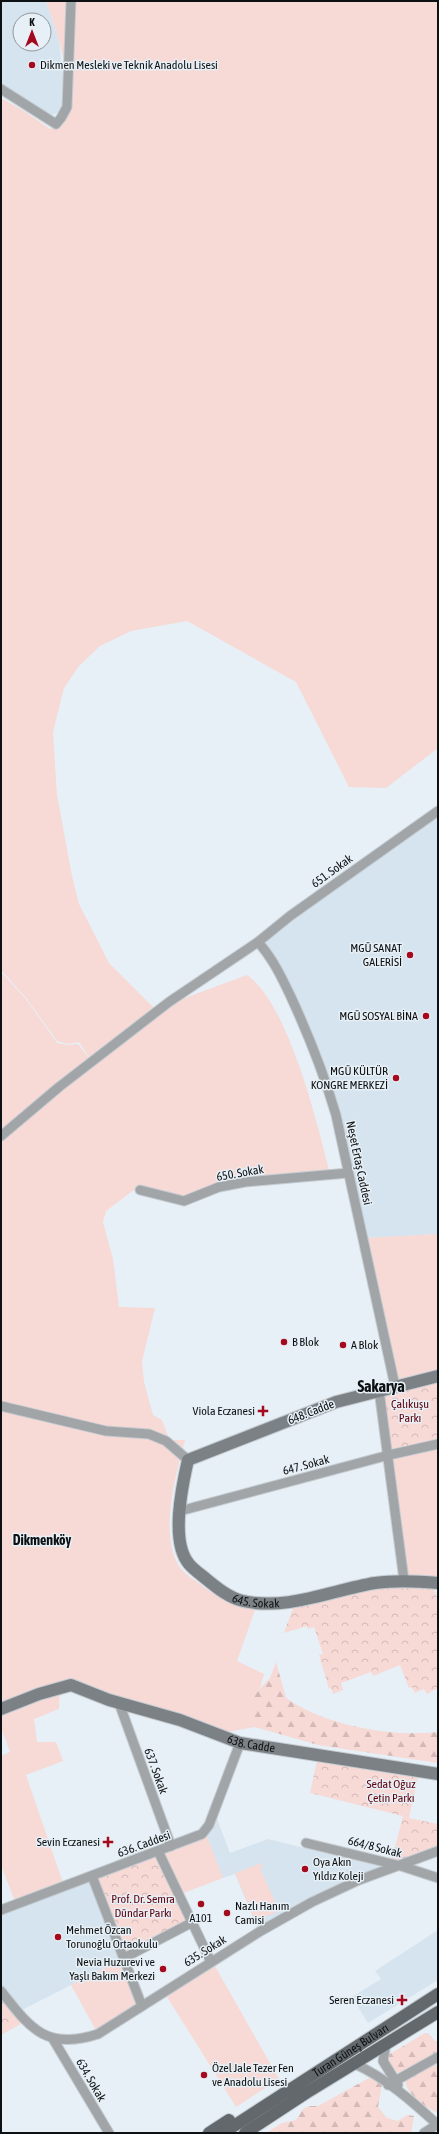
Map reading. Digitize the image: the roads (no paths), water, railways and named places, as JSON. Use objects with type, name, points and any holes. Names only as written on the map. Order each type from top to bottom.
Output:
[{"type":"main road","name":"Turan Güneş Bulvarı","points":[[223,2133],[438,1994]]},
{"type":"main road","name":"Turan Güneş Bulvarı","points":[[245,2133],[306,2093],[438,2012]]},
{"type":"main road","points":[[209,2133],[264,2099],[295,2086]]},
{"type":"main road","points":[[258,2133],[294,2107],[306,2093]]},
{"type":"street","points":[[1,89],[56,124],[61,118],[66,106],[71,1]]},
{"type":"street","name":"651. Sokak","points":[[1,1136],[59,1087],[169,1002],[258,942],[290,916],[437,811]]},
{"type":"street","name":"Neşet Ertaş Caddesi","points":[[258,942],[270,955],[283,979],[315,1049],[336,1115],[395,1386]]},
{"type":"street","name":"650. Sokak","points":[[140,1190],[157,1196],[184,1201],[219,1188],[245,1182],[348,1173]]},
{"type":"street","name":"648. Cadde","points":[[188,1460],[336,1402],[438,1376]]},
{"type":"street","points":[[379,1390],[389,1455],[404,1580]]},
{"type":"street","points":[[1,1406],[106,1430],[149,1434],[166,1441],[188,1460]]},
{"type":"street","name":"647. Sokak","points":[[180,1511],[389,1455],[438,1444]]},
{"type":"street","name":"645. Sokak","points":[[188,1460],[183,1480],[180,1511],[180,1540],[188,1564],[226,1594],[243,1601],[276,1602],[300,1600],[374,1583],[404,1580],[438,1583]]},
{"type":"street","name":"638. Cadde","points":[[1,1709],[39,1694],[71,1685],[119,1703],[180,1720],[240,1743],[438,1774]]},
{"type":"street","name":"637. Sokak","points":[[119,1703],[171,1846]]},
{"type":"street","name":"636. Caddesi","points":[[1,1910],[197,1836],[207,1828],[240,1743]]},
{"type":"street","name":"664/8 Sokak","points":[[306,1843],[401,1866],[438,1878]]},
{"type":"street","points":[[158,1851],[191,1923],[211,1962]]},
{"type":"street","name":"635. Sokak","points":[[1,1991],[35,2030],[53,2039],[73,2040],[98,2034],[259,1932],[312,1902],[359,1880],[438,1852]]},
{"type":"street","points":[[92,1876],[142,2006]]},
{"type":"street","points":[[124,1958],[191,1923]]},
{"type":"street","name":"634. Sokak","points":[[53,2039],[109,2133]]},
{"type":"street","points":[[386,2044],[383,2061],[392,2082],[401,2092],[438,2124],[424,2133]]},
{"type":"street","points":[[392,2082],[438,2057]]},
{"type":"street","points":[[355,2064],[392,2082]]},
{"type":"place","name":"Dikmen Mesleki ve Teknik Anadolu Lisesi","points":[[32,65]]},
{"type":"place","name":"MGÜ SANAT GALERİSİ","points":[[410,955]]},
{"type":"place","name":"MGÜ SOSYAL BİNA","points":[[426,1016]]},
{"type":"place","name":"MGÜ KÜLTÜR KONGRE MERKEZİ","points":[[396,1078]]},
{"type":"place","name":"B Blok","points":[[284,1342]]},
{"type":"place","name":"A Blok","points":[[343,1345]]},
{"type":"place","name":"Viola Eczanesi","points":[[263,1411]]},
{"type":"place","name":"Sevin Eczanesi","points":[[108,1842]]},
{"type":"place","name":"Oya Akın Yıldız Koleji","points":[[305,1869]]},
{"type":"place","name":"A101","points":[[201,1904]]},
{"type":"place","name":"Nazlı Hanım Camisi","points":[[227,1913]]},
{"type":"place","name":"Mehmet Özcan Torunoğlu Ortaokulu","points":[[58,1937]]},
{"type":"place","name":"Nevia Huzurevi ve Yaşlı Bakım Merkezi","points":[[163,1969]]},
{"type":"place","name":"Seren Eczanesi","points":[[402,2000]]},
{"type":"place","name":"Özel Jale Tezer Fen ve Anadolu Lisesi","points":[[204,2075]]},
{"type":"district","name":"Sakarya","points":[[381,1386]]},
{"type":"district","name":"Dikmenköy","points":[[42,1540]]},
{"type":"park label","name":"Çalıkuşu Parkı","points":[[410,1411]]},
{"type":"park label","name":"Sedat Oğuz Çetin Parkı","points":[[391,1791]]},
{"type":"park label","name":"Prof. Dr. Semra Dündar Parkı","points":[[143,1906]]}]
